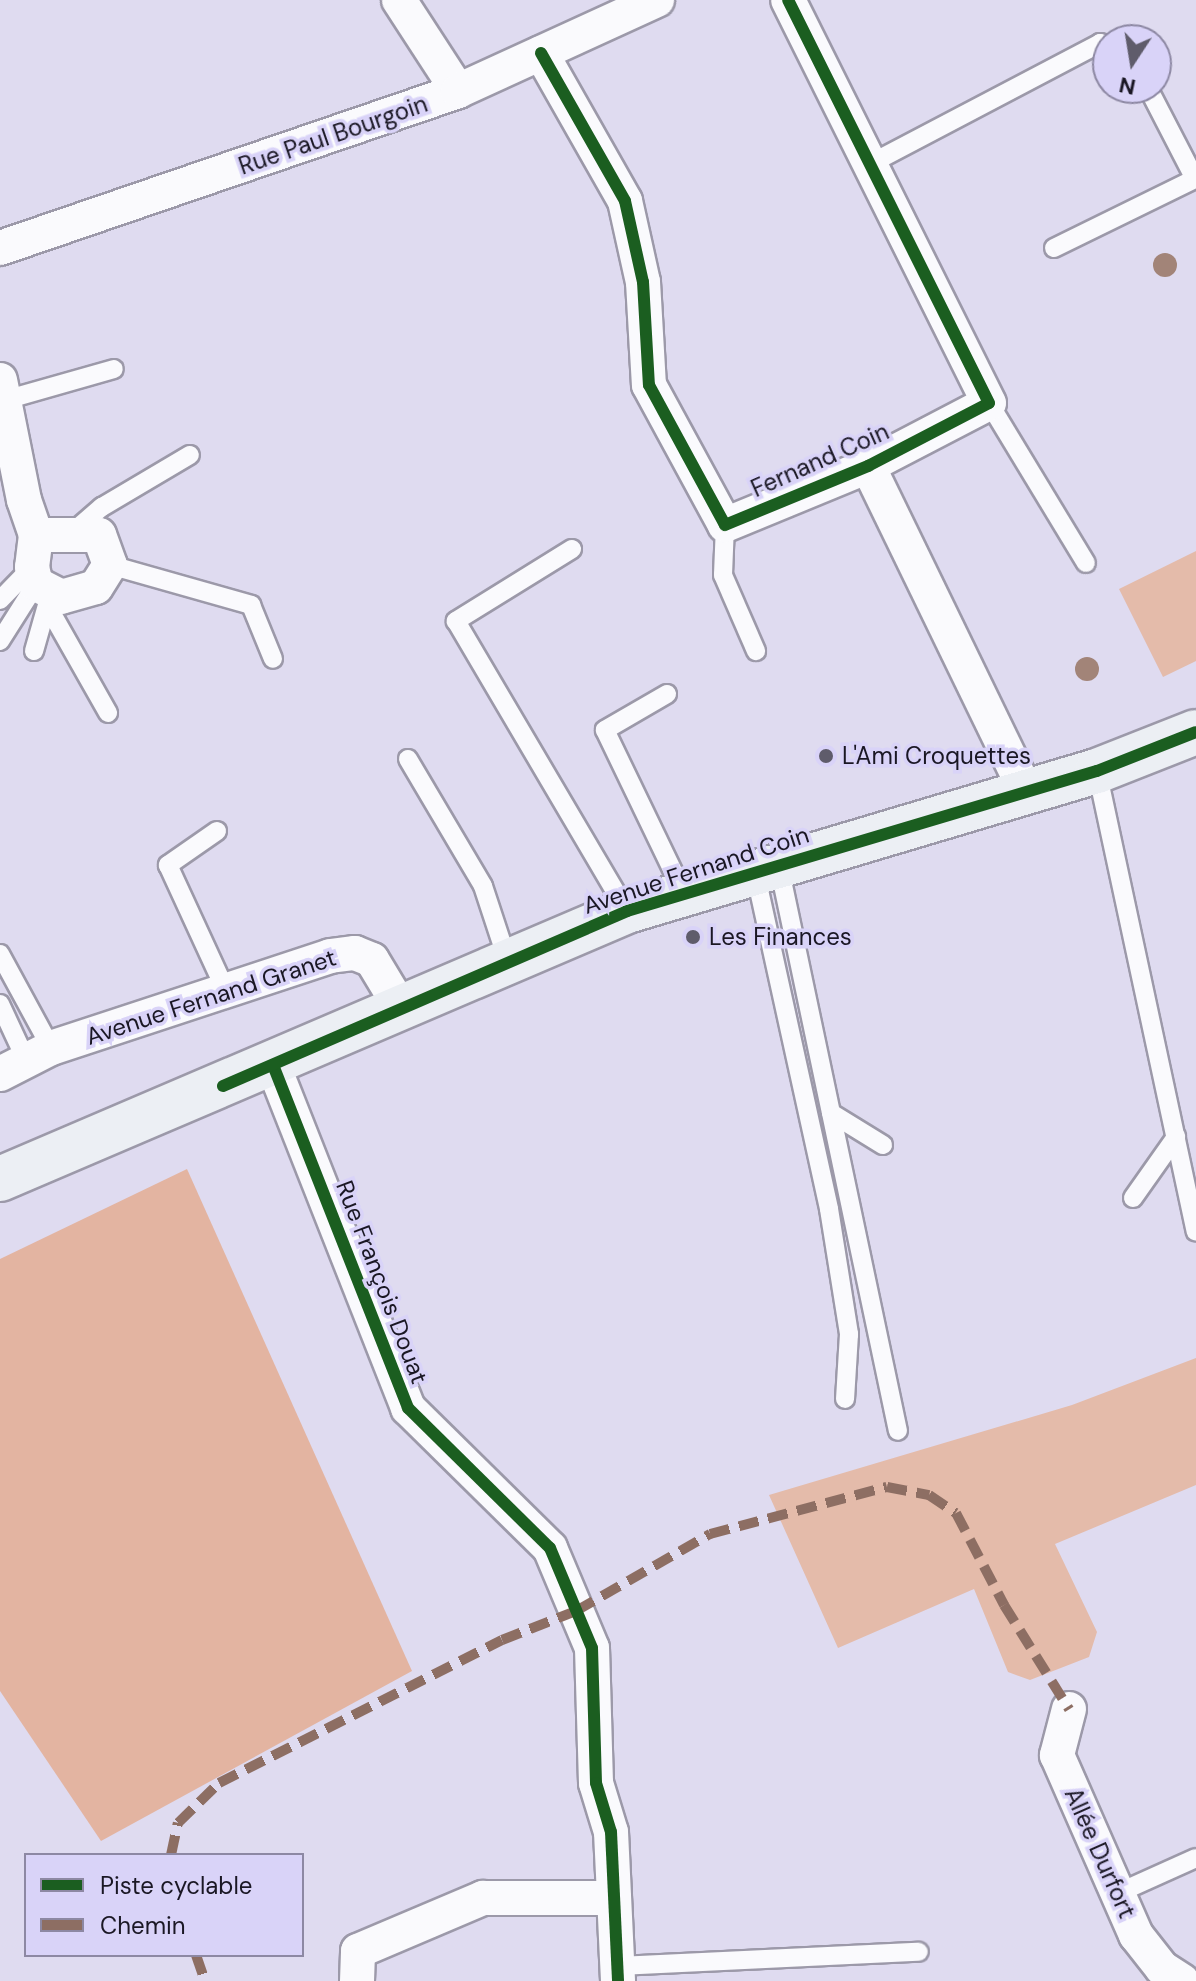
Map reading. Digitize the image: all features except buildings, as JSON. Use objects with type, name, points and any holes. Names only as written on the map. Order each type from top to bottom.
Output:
[{"type":"main road","name":"Avenue Fernand Coin","points":[[0,1179],[273,1065],[627,911],[767,866],[1097,771],[1196,732]]},
{"type":"street","points":[[399,0],[458,91]]},
{"type":"street","name":"Rue Paul Bourgoin","points":[[0,248],[458,91],[657,0]]},
{"type":"street","points":[[788,0],[989,403]]},
{"type":"street","points":[[541,53],[625,201],[643,282],[649,385],[725,525]]},
{"type":"street","points":[[2,390],[7,441],[40,577],[61,597],[96,587],[110,565],[99,535],[74,531],[40,577]]},
{"type":"street","name":"Fernand Coin","points":[[725,525],[868,466],[989,403]]},
{"type":"street","points":[[868,466],[1027,793]]},
{"type":"street","name":"Avenue Fernand Granet","points":[[26,1061],[225,989],[330,956],[355,953],[382,970],[401,1008]]},
{"type":"street","name":"Rue François Douat","points":[[273,1065],[408,1408],[550,1548],[592,1648],[596,1783],[611,1832],[618,1973]]},
{"type":"street","name":"Allée Durfort","points":[[1069,1709],[1057,1755],[1136,1935],[1162,1968],[1182,1981]]},
{"type":"street","points":[[357,1981],[358,1951],[483,1898],[614,1898]]},
{"type":"lane","points":[[870,164],[1092,47]]},
{"type":"lane","points":[[1054,248],[1195,179],[1156,104]]},
{"type":"lane","points":[[2,390],[114,369]]},
{"type":"lane","points":[[989,403],[1086,563]]},
{"type":"lane","points":[[74,531],[102,507],[190,455]]},
{"type":"lane","points":[[725,525],[723,575],[756,651]]},
{"type":"lane","points":[[572,549],[456,621],[627,911]]},
{"type":"lane","points":[[110,565],[251,605],[273,659]]},
{"type":"lane","points":[[0,600],[40,577]]},
{"type":"lane","points":[[0,641],[40,577]]},
{"type":"lane","points":[[34,651],[40,577]]},
{"type":"lane","points":[[40,577],[108,713]]},
{"type":"lane","points":[[667,694],[605,730],[683,892]]},
{"type":"lane","points":[[408,759],[483,886],[508,962]]},
{"type":"lane","points":[[1097,771],[1196,1231]]},
{"type":"lane","points":[[217,831],[168,865],[225,989]]},
{"type":"lane","points":[[767,866],[831,1113],[898,1431]]},
{"type":"lane","points":[[767,866],[849,1334],[845,1399]]},
{"type":"lane","points":[[0,954],[26,1061]]},
{"type":"lane","points":[[0,1004],[26,1061]]},
{"type":"lane","points":[[831,1113],[883,1145]]},
{"type":"lane","points":[[1133,1198],[1176,1137]]},
{"type":"lane","points":[[1118,1893],[1196,1858]]},
{"type":"lane","points":[[618,1973],[919,1952]]},
{"type":"shaded area","points":[[1196,551],[1196,661],[1163,677],[1119,589]]},
{"type":"shaded area","points":[[187,1169],[412,1671],[101,1841],[0,1691],[0,1259]]},
{"type":"shaded area","points":[[1196,1358],[1196,1485],[1055,1544],[1097,1632],[1089,1657],[1030,1680],[1008,1672],[974,1589],[838,1648],[769,1495],[1072,1405]]},
{"type":"marked path","points":[[171,1853],[178,1823],[219,1783],[502,1640],[576,1611],[710,1534],[887,1487],[929,1495],[956,1513],[1004,1605],[1069,1709]]},
{"type":"marked path","points":[[197,1957],[205,1981]]},
{"type":"cycle path","points":[[541,53],[625,201],[643,282],[649,385],[725,525],[868,466],[989,403],[788,0]]},
{"type":"cycle path","points":[[223,1086],[627,911],[1097,771],[1196,732]]},
{"type":"cycle path","points":[[273,1065],[408,1408],[550,1548],[592,1648],[596,1783],[611,1832],[618,1981]]},
{"type":"place","name":"L'Ami Croquettes","points":[[826,756]]},
{"type":"place","name":"Les Finances","points":[[693,937]]}]
